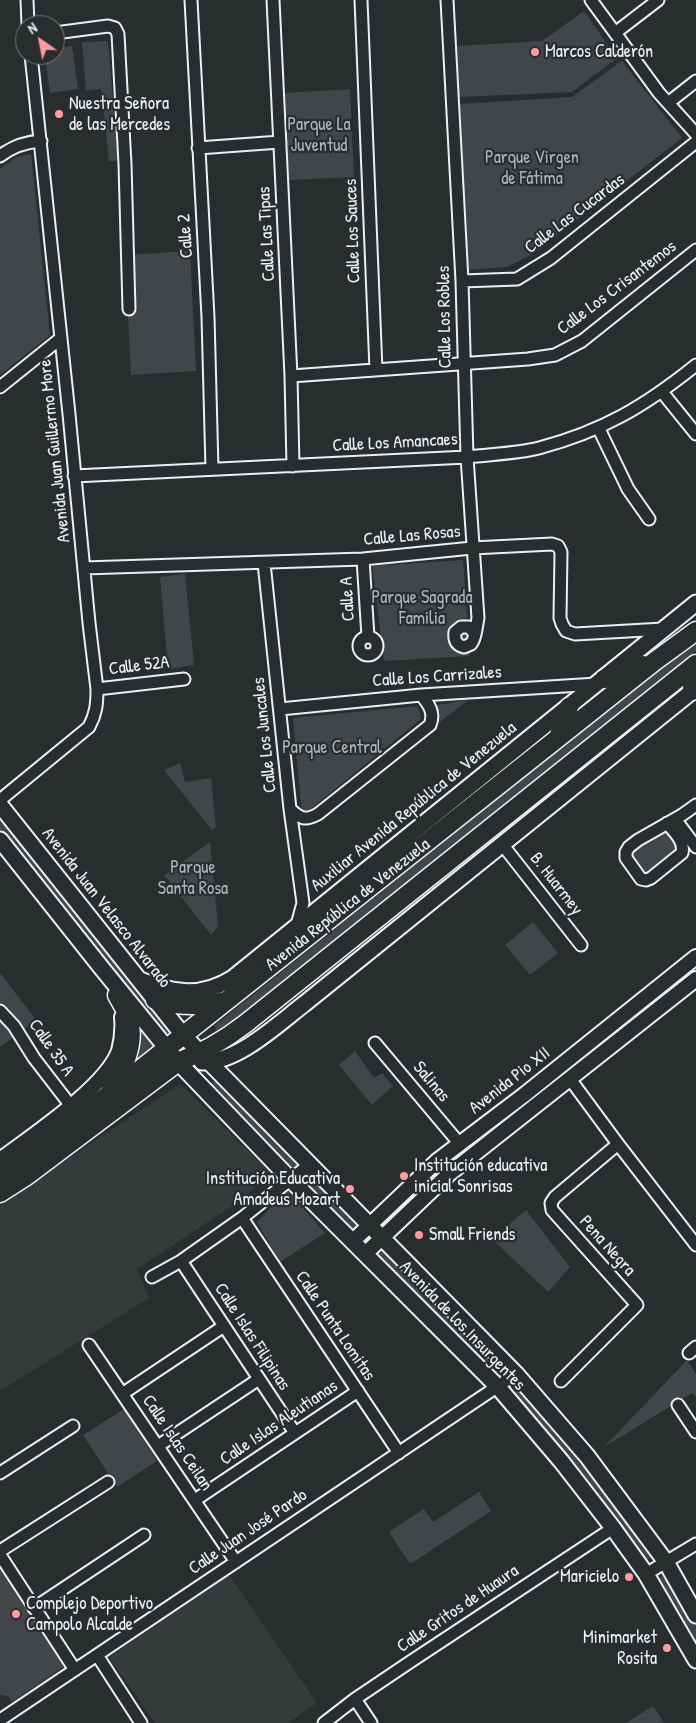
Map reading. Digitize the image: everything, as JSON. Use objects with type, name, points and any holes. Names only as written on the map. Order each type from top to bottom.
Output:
[{"type":"main road","name":"Auxiliar Avenida República de Venezuela","points":[[138,979],[157,987],[178,992],[218,988],[233,978],[569,708],[696,603]]},
{"type":"main road","name":"Avenida República de Venezuela","points":[[0,1177],[36,1152],[655,661],[696,631]]},
{"type":"main road","points":[[600,681],[655,661]]},
{"type":"main road","points":[[205,1058],[227,1057],[250,1044],[304,1004],[691,692],[695,665]]},
{"type":"main road","name":"Avenida República de Venezuela","points":[[0,1193],[25,1177],[178,1062],[205,1058],[223,1041],[695,665]]},
{"type":"main road","points":[[664,691],[691,692]]},
{"type":"main road","points":[[558,738],[569,708]]},
{"type":"main road","name":"Avenida Juan Velasco Alvarado","points":[[0,805],[183,1035]]},
{"type":"main road","points":[[0,840],[166,1048]]},
{"type":"main road","points":[[96,1103],[121,1071],[129,1047],[129,1021],[117,995]]},
{"type":"main road","points":[[155,1000],[169,1004],[191,1006],[213,1004],[228,1000]]},
{"type":"main road","name":"Avenida de los Insurgentes","points":[[183,1035],[516,1374],[587,1456],[666,1562],[696,1615]]},
{"type":"main road","name":"Avenida de los Insurgentes","points":[[166,1048],[290,1179],[498,1387],[561,1461],[613,1528],[646,1574],[696,1660]]},
{"type":"street","points":[[27,0],[28,15]]},
{"type":"street","name":"Calle 2","points":[[191,0],[208,317],[212,469]]},
{"type":"street","name":"Calle Las Tipas","points":[[273,0],[291,376],[293,466]]},
{"type":"street","name":"Calle Los Sauces","points":[[361,0],[376,370]]},
{"type":"street","name":"Calle Los Robles","points":[[447,0],[462,282],[467,457],[478,618],[474,633]]},
{"type":"street","points":[[591,0],[668,103],[696,134]]},
{"type":"street","points":[[615,33],[658,0]]},
{"type":"street","points":[[65,32],[108,26],[115,28],[118,34],[129,309]]},
{"type":"street","name":"Avenida Juan Guillermo More","points":[[0,800],[88,727],[95,716],[97,705],[97,689],[32,65]]},
{"type":"street","points":[[668,103],[696,81]]},
{"type":"street","points":[[0,156],[10,148],[26,142],[41,141]]},
{"type":"street","points":[[198,148],[280,142]]},
{"type":"street","name":"Calle Las Cucardas","points":[[462,282],[517,279],[552,258],[696,142]]},
{"type":"street","name":"Calle Los Crisantemos","points":[[291,376],[528,359],[556,355],[582,341],[696,250]]},
{"type":"street","points":[[0,387],[61,338]]},
{"type":"street","name":"Calle Los Amancaes","points":[[74,476],[467,457],[538,448],[598,429],[625,415],[662,392],[696,365]]},
{"type":"street","points":[[662,392],[696,434]]},
{"type":"street","points":[[598,429],[628,489],[649,519]]},
{"type":"street","name":"Calle Las Rosas","points":[[84,568],[363,559],[472,548],[552,544],[558,546],[561,552],[560,618],[566,631],[575,634],[663,630]]},
{"type":"street","name":"Calle A","points":[[363,559],[368,637]]},
{"type":"street","name":"Calle Los Juncales","points":[[264,563],[290,809],[303,903],[297,925]]},
{"type":"street","name":"Calle 52A","points":[[97,689],[184,679]]},
{"type":"street","name":"Calle Los Carrizales","points":[[280,709],[421,695],[600,681]]},
{"type":"street","points":[[290,809],[303,819],[318,814],[430,725],[433,718],[430,708],[421,695]]},
{"type":"street","points":[[671,821],[681,840],[682,853],[651,878],[641,879],[626,858],[626,852],[629,847],[696,805]]},
{"type":"street","points":[[671,821],[696,846]]},
{"type":"street","name":"B. Huarmey","points":[[502,844],[582,945]]},
{"type":"street","points":[[303,903],[320,907]]},
{"type":"street","name":"Avenida Pio XII","points":[[353,1241],[437,1161],[524,1095],[696,957]]},
{"type":"street","points":[[0,1160],[71,1106],[94,1085],[109,1068],[118,1052],[122,1038],[122,1018],[117,995],[100,966]]},
{"type":"street","name":"Avenida Pio XII","points":[[365,1254],[449,1174],[696,979]]},
{"type":"street","name":"Calle 35 A","points":[[0,1011],[19,1032],[34,1058],[71,1106]]},
{"type":"street","points":[[610,1026],[620,1039]]},
{"type":"street","name":"Salinas","points":[[375,1043],[460,1143]]},
{"type":"street","points":[[570,1079],[696,1245]]},
{"type":"street","name":"Pena Negra","points":[[561,1381],[637,1305],[552,1210],[551,1203],[555,1197],[618,1144]]},
{"type":"street","points":[[152,1277],[181,1261],[242,1218],[310,1164]]},
{"type":"street","points":[[396,1199],[409,1212]]},
{"type":"street","name":"Calle Punta Lomitas","points":[[242,1218],[399,1453]]},
{"type":"street","name":"Calle Islas Filipinas","points":[[181,1261],[294,1433]]},
{"type":"street","points":[[122,1394],[224,1326]]},
{"type":"street","name":"Calle Islas Ceilan","points":[[89,1345],[236,1562]]},
{"type":"street","name":"Calle Juan José Pardo","points":[[0,1720],[516,1374]]},
{"type":"street","points":[[158,1446],[259,1379]]},
{"type":"street","name":"Calle Islas Aleutianas","points":[[195,1500],[358,1391]]},
{"type":"street","points":[[678,1405],[696,1432]]},
{"type":"street","points":[[0,1473],[73,1426]]},
{"type":"street","points":[[0,1551],[108,1482]]},
{"type":"street","name":"Calle Gritos de Huaura","points":[[324,1723],[355,1699],[613,1528]]},
{"type":"street","points":[[34,1608],[144,1535]]},
{"type":"street","points":[[646,1574],[696,1544]]},
{"type":"street","points":[[0,1556],[74,1670]]},
{"type":"street","points":[[97,1655],[141,1723]]},
{"type":"street","points":[[355,1699],[372,1723]]},
{"type":"shaded area","points":[[180,1084],[270,1172],[244,1198],[137,1269],[149,1298],[0,1391],[0,1204]]},
{"type":"shaded area","points":[[229,1575],[317,1703],[288,1723],[155,1723],[109,1657]]},
{"type":"green space","name":"Marcos Calderón","points":[[584,11],[617,58],[572,92],[459,97],[457,46],[542,41]]},
{"type":"green space","points":[[108,41],[118,160],[109,162],[101,89],[86,91],[82,42]]},
{"type":"green space","points":[[72,46],[78,89],[50,93],[46,65],[65,65],[65,47]]},
{"type":"green space","name":"Parque Virgen de Fátima","points":[[622,61],[682,138],[531,255],[507,267],[468,270],[460,104],[572,97]]},
{"type":"green space","name":"Parque La Juventud","points":[[350,89],[354,177],[289,180],[285,93]]},
{"type":"green space","points":[[31,154],[50,335],[0,375],[0,169],[16,157]]},
{"type":"green space","points":[[190,251],[196,371],[131,375],[125,255]]},
{"type":"green space","name":"Parque Sagrada Familia","points":[[463,560],[470,656],[384,661],[372,566]]},
{"type":"green space","points":[[185,574],[194,665],[168,669],[160,577]]},
{"type":"green space","points":[[696,640],[696,651],[219,1032],[214,1026]]},
{"type":"green space","points":[[469,700],[437,724],[437,705]]},
{"type":"green space","name":"Parque Central","points":[[418,706],[421,719],[302,816],[293,718]]},
{"type":"green space","points":[[180,763],[185,782],[211,778],[216,827],[212,830],[164,770]]},
{"type":"green space","points":[[0,819],[22,843],[173,1033],[162,1038],[0,834]]},
{"type":"green space","points":[[668,820],[691,849],[648,884],[624,855]]},
{"type":"green space","name":"Parque Santa Rosa","points":[[210,842],[218,926],[211,935],[164,875]]},
{"type":"green space","points":[[533,922],[558,953],[530,975],[505,945]]},
{"type":"green space","points":[[696,960],[696,970],[627,1025],[619,1028],[621,1020]]},
{"type":"green space","points":[[0,973],[36,1020],[0,1047]]},
{"type":"green space","points":[[136,1023],[156,1046],[130,1067]]},
{"type":"green space","points":[[611,1035],[607,1042],[382,1229],[377,1223],[467,1143],[603,1036]]},
{"type":"green space","points":[[355,1051],[374,1078],[382,1073],[393,1086],[372,1105],[339,1065]]},
{"type":"green space","points":[[218,1079],[361,1226],[352,1234],[207,1087]]},
{"type":"green space","points":[[287,1190],[325,1233],[280,1262],[257,1222]]},
{"type":"green space","points":[[526,1210],[570,1267],[548,1292],[492,1239]]},
{"type":"green space","points":[[384,1251],[394,1258],[499,1370],[501,1376],[494,1375],[376,1256]]},
{"type":"green space","points":[[687,1360],[696,1374],[696,1397],[692,1393],[604,1447]]},
{"type":"green space","points":[[511,1392],[519,1392],[638,1533],[654,1554],[646,1562]]},
{"type":"green space","points":[[124,1409],[157,1461],[117,1487],[83,1435]]},
{"type":"green space","points":[[479,1492],[491,1511],[410,1564],[389,1532],[424,1509],[433,1522]]},
{"type":"green space","name":"Complejo Deportivo Campolo Alcalde","points":[[0,1567],[63,1662],[63,1667],[12,1702],[8,1696],[0,1695]]},
{"type":"green space","points":[[665,1575],[696,1626],[696,1647],[656,1579]]},
{"type":"green space","points":[[653,1706],[664,1723],[626,1723]]},
{"type":"place","name":"Marcos Calderón","points":[[535,52]]},
{"type":"place","name":"Nuestra Señora de las Mercedes","points":[[59,114]]},
{"type":"place","name":"Institución educativa inicial Sonrisas","points":[[404,1176]]},
{"type":"place","name":"Institución Educativa Amadeus Mozart","points":[[350,1189]]},
{"type":"place","name":"Small Friends","points":[[419,1235]]},
{"type":"place","name":"Maricielo","points":[[629,1577]]},
{"type":"place","name":"Complejo Deportivo Campolo Alcalde","points":[[16,1614]]},
{"type":"place","name":"Minimarket Rosita","points":[[667,1648]]}]
